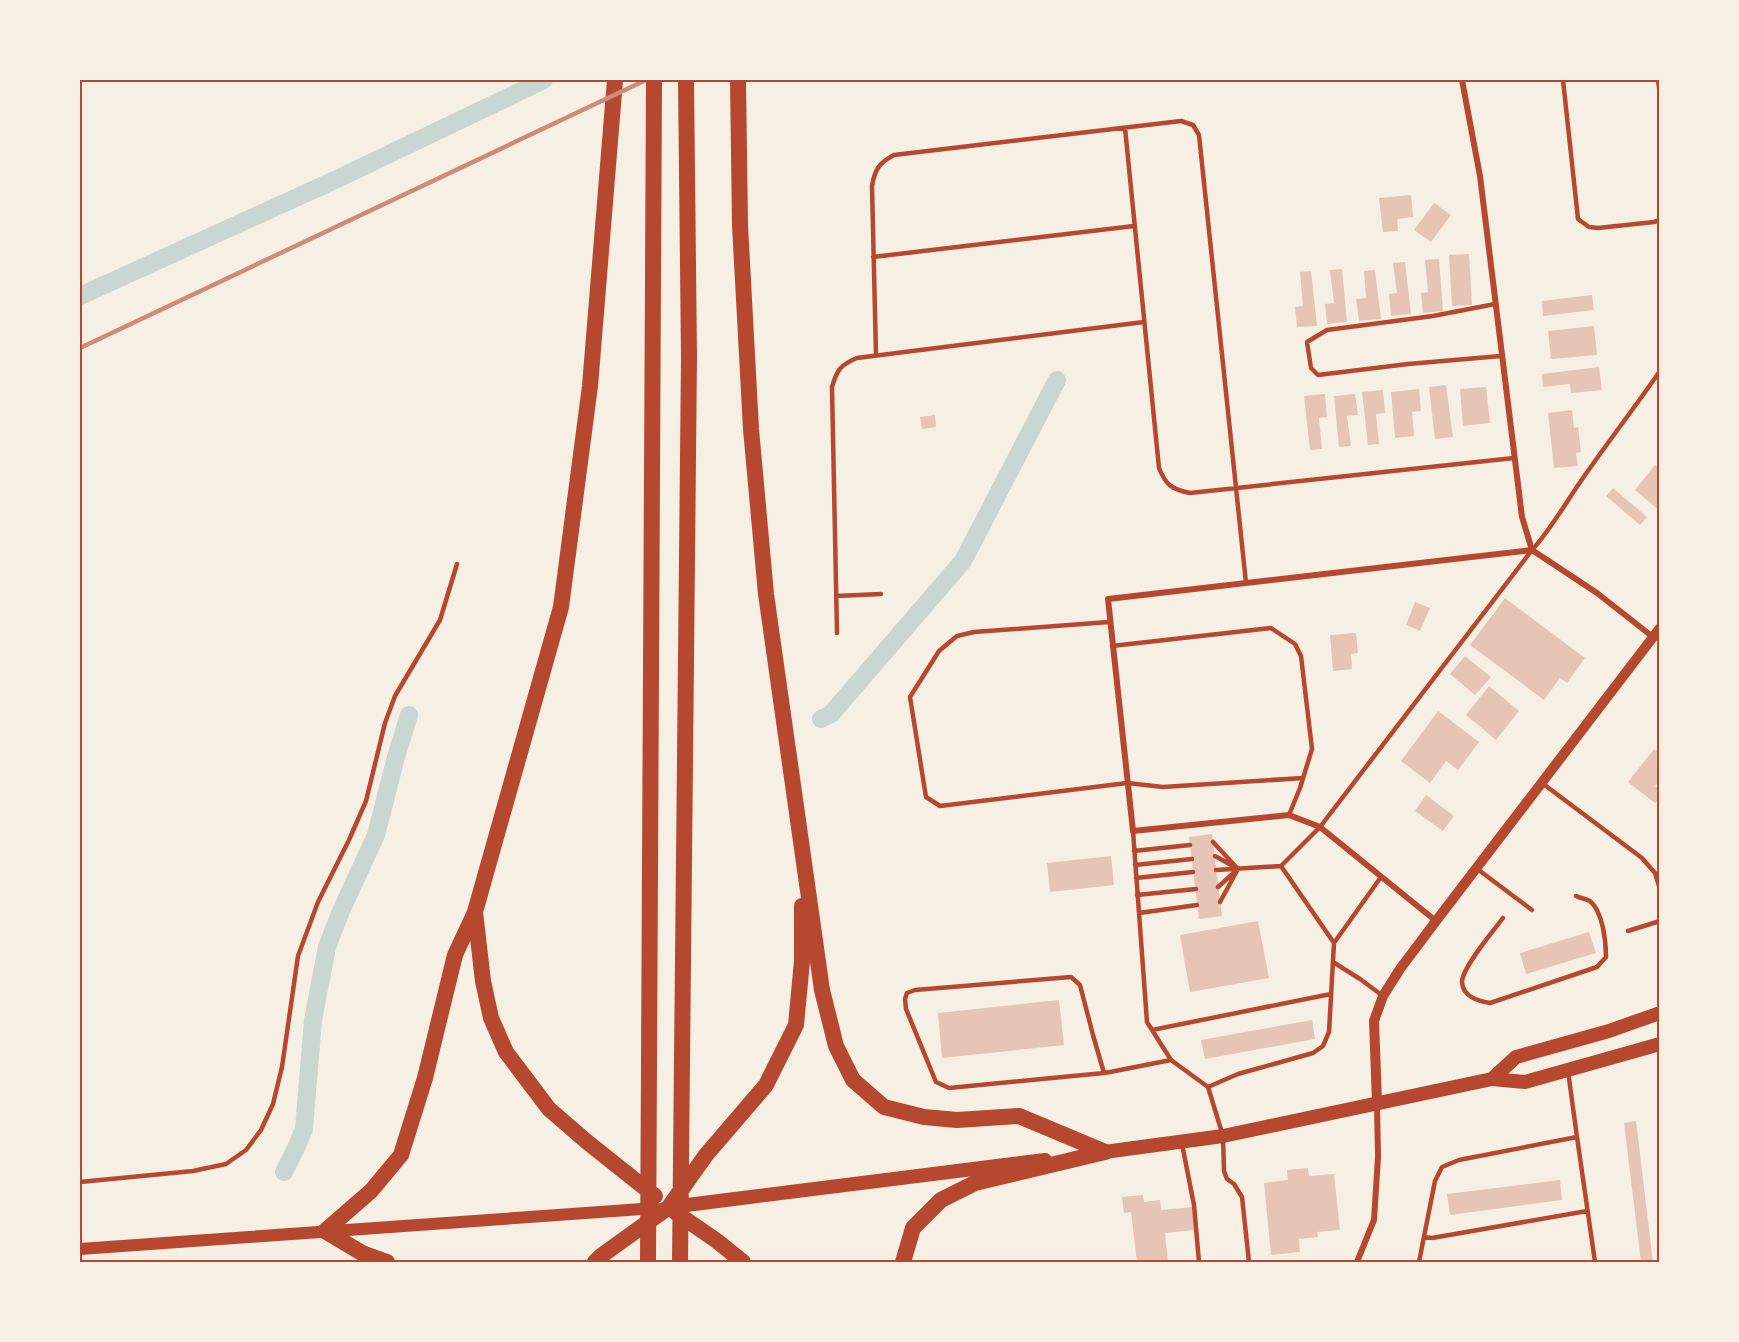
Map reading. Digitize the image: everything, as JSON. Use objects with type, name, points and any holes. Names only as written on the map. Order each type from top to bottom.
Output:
[{"type":"highway","points":[[387,1263],[362,1253],[325,1232],[371,1191],[401,1155],[425,1078],[455,955],[475,912],[561,607],[590,386],[615,80]]},
{"type":"highway","points":[[648,1263],[654,80]]},
{"type":"highway","points":[[680,1263],[689,357],[686,80]]},
{"type":"highway","points":[[738,80],[740,225],[751,429],[766,594],[822,990],[836,1046],[853,1080],[884,1107],[924,1118],[957,1120],[1019,1116],[1105,1152]]},
{"type":"highway","points":[[595,1263],[601,1256],[669,1207],[706,1155],[766,1085],[796,1025],[802,961],[802,842]]},
{"type":"highway","points":[[475,912],[483,981],[491,1018],[506,1052],[549,1109],[669,1207],[717,1241],[743,1263]]},
{"type":"highway","points":[[903,1263],[913,1228],[941,1200],[975,1183],[1105,1152]]},
{"type":"main road","points":[[1492,1079],[1516,1058],[1609,1031],[1659,1013]]},
{"type":"main road","points":[[80,1249],[669,1207],[1105,1152],[1224,1136],[1492,1079],[1525,1082],[1659,1044]]},
{"type":"street","points":[[1462,80],[1480,176],[1522,516],[1532,550]]},
{"type":"street","points":[[1357,1263],[1374,1220],[1378,1157],[1374,1021],[1383,996],[1436,921],[1656,632],[1532,550],[1108,599],[1133,831],[1289,815],[1320,827],[1436,921]]},
{"type":"lane","points":[[1563,80],[1578,219],[1589,227],[1598,228],[1659,220]]},
{"type":"lane","points":[[1658,80],[1659,95]]},
{"type":"lane","points":[[876,356],[872,186],[874,175],[882,162],[894,155],[1181,121],[1193,126],[1199,135],[1246,583]]},
{"type":"lane","points":[[1125,128],[1159,468],[1165,482],[1176,490],[1190,493],[1514,458]]},
{"type":"lane","points":[[873,256],[1134,226]]},
{"type":"lane","points":[[1495,304],[1433,316],[1327,330],[1307,342],[1311,368],[1318,375],[1501,356]]},
{"type":"lane","points":[[837,633],[832,387],[836,373],[844,363],[857,358],[1144,322]]},
{"type":"lane","points":[[1216,870],[1281,866],[1320,827],[1547,533],[1582,479],[1659,371]]},
{"type":"lane","points":[[80,1182],[192,1171],[226,1164],[246,1150],[261,1130],[273,1104],[282,1067],[298,956],[318,902],[366,801],[385,723],[395,696],[440,620],[458,564]]},
{"type":"lane","points":[[836,596],[881,594]]},
{"type":"lane","points":[[1109,622],[974,632],[957,636],[939,651],[910,697],[926,797],[940,806],[1127,783],[1163,787],[1303,778]]},
{"type":"lane","points":[[1112,646],[1271,628],[1295,644],[1301,656],[1312,748],[1289,815]]},
{"type":"lane","points":[[1542,783],[1642,858],[1655,873],[1659,889]]},
{"type":"lane","points":[[1133,831],[1147,1022],[1171,1060],[1208,1087],[1224,1136],[1224,1171],[1227,1179],[1234,1184],[1242,1197],[1249,1263]]},
{"type":"lane","points":[[1213,842],[1238,869]]},
{"type":"lane","points":[[1134,851],[1190,844]]},
{"type":"lane","points":[[1215,856],[1238,869]]},
{"type":"lane","points":[[1135,865],[1192,859]]},
{"type":"lane","points":[[1281,866],[1334,943]]},
{"type":"lane","points":[[1476,868],[1532,909]]},
{"type":"lane","points":[[1218,887],[1238,869]]},
{"type":"lane","points":[[1220,902],[1238,869]]},
{"type":"lane","points":[[1136,878],[1193,872]]},
{"type":"lane","points":[[1208,1087],[1238,1074],[1313,1053],[1323,1046],[1329,1032],[1334,943],[1381,877]]},
{"type":"lane","points":[[1137,895],[1196,889]]},
{"type":"lane","points":[[1503,918],[1466,969],[1462,982],[1466,993],[1477,1001],[1490,1003],[1596,966],[1606,957],[1606,942],[1598,911],[1589,901],[1576,896]]},
{"type":"lane","points":[[1138,913],[1197,905]]},
{"type":"lane","points":[[1628,931],[1659,921]]},
{"type":"lane","points":[[1333,962],[1383,996]]},
{"type":"lane","points":[[1104,1073],[1080,985],[1071,977],[915,990],[907,993],[906,1009],[936,1082],[949,1088],[1104,1073],[1171,1060]]},
{"type":"lane","points":[[1152,1030],[1331,994]]},
{"type":"lane","points":[[1568,1071],[1594,1263]]},
{"type":"lane","points":[[1419,1263],[1436,1181],[1442,1167],[1459,1160],[1577,1137]]},
{"type":"lane","points":[[1181,1142],[1194,1205],[1199,1263]]},
{"type":"lane","points":[[1424,1238],[1587,1211]]},
{"type":"building","points":[[1411,195],[1413,217],[1397,219],[1398,231],[1383,232],[1379,198]]},
{"type":"building","points":[[1434,203],[1451,215],[1431,242],[1414,230]]},
{"type":"building","points":[[1469,254],[1472,305],[1452,306],[1449,255]]},
{"type":"building","points":[[1439,259],[1443,311],[1423,313],[1421,293],[1428,292],[1425,260]]},
{"type":"building","points":[[1405,262],[1411,314],[1391,316],[1389,294],[1397,293],[1393,263]]},
{"type":"building","points":[[1342,269],[1347,322],[1327,324],[1325,304],[1334,303],[1330,270]]},
{"type":"building","points":[[1375,270],[1381,319],[1359,321],[1356,299],[1366,298],[1364,271]]},
{"type":"building","points":[[1311,271],[1317,326],[1297,327],[1295,307],[1303,306],[1300,272]]},
{"type":"building","points":[[1592,295],[1594,310],[1543,316],[1542,301]]},
{"type":"building","points":[[1594,326],[1597,355],[1551,359],[1548,331]]},
{"type":"building","points":[[1599,367],[1602,390],[1571,393],[1570,384],[1543,387],[1542,374]]},
{"type":"building","points":[[1446,385],[1453,437],[1435,439],[1429,387]]},
{"type":"building","points":[[1486,387],[1490,423],[1463,426],[1460,389]]},
{"type":"building","points":[[1419,389],[1421,411],[1412,412],[1414,436],[1395,438],[1391,392]]},
{"type":"building","points":[[1383,390],[1385,413],[1376,414],[1379,444],[1368,445],[1362,392]]},
{"type":"building","points":[[1325,394],[1327,417],[1319,418],[1322,449],[1310,450],[1304,396]]},
{"type":"building","points":[[1355,394],[1358,415],[1347,416],[1351,446],[1339,447],[1334,396]]},
{"type":"building","points":[[1572,410],[1574,428],[1578,427],[1581,452],[1576,453],[1578,466],[1554,468],[1548,413]]},
{"type":"building","points":[[935,415],[936,427],[922,429],[920,417]]},
{"type":"building","points":[[1655,465],[1660,469],[1660,511],[1635,490]]},
{"type":"building","points":[[1613,488],[1647,517],[1640,525],[1606,496]]},
{"type":"building","points":[[1505,598],[1585,658],[1567,683],[1560,678],[1544,700],[1470,645]]},
{"type":"building","points":[[1415,602],[1430,608],[1420,631],[1406,625]]},
{"type":"building","points":[[1356,633],[1358,653],[1351,654],[1352,669],[1333,671],[1330,635]]},
{"type":"building","points":[[1465,656],[1491,677],[1475,695],[1450,674]]},
{"type":"building","points":[[1489,686],[1519,711],[1496,740],[1466,715]]},
{"type":"building","points":[[1438,711],[1479,742],[1458,770],[1446,761],[1430,783],[1401,761]]},
{"type":"building","points":[[1654,749],[1660,753],[1660,780],[1655,786],[1660,790],[1660,798],[1655,803],[1628,782]]},
{"type":"building","points":[[1426,795],[1454,816],[1443,831],[1415,811]]},
{"type":"building","points":[[1212,834],[1222,916],[1199,919],[1189,837]]},
{"type":"building","points":[[1111,856],[1114,885],[1050,892],[1047,863]]},
{"type":"building","points":[[1258,921],[1269,978],[1190,992],[1180,935]]},
{"type":"building","points":[[1589,932],[1596,953],[1526,974],[1520,953]]},
{"type":"building","points":[[1059,1000],[1064,1045],[942,1058],[938,1013]]},
{"type":"building","points":[[1312,1020],[1315,1039],[1205,1059],[1201,1040]]},
{"type":"building","points":[[1636,1121],[1653,1262],[1641,1262],[1624,1123]]},
{"type":"building","points":[[1308,1168],[1309,1176],[1334,1174],[1340,1230],[1317,1232],[1318,1237],[1299,1239],[1300,1252],[1271,1255],[1264,1183],[1288,1180],[1287,1170]]},
{"type":"building","points":[[1560,1180],[1562,1200],[1450,1215],[1447,1194]]},
{"type":"building","points":[[1143,1195],[1144,1202],[1160,1200],[1161,1210],[1192,1207],[1194,1230],[1165,1233],[1168,1262],[1137,1262],[1131,1212],[1124,1213],[1122,1197]]},
{"type":"waterway","points":[[80,296],[335,180],[544,80]]},
{"type":"waterway","points":[[821,719],[831,714],[963,561],[1057,380]]},
{"type":"waterway","points":[[284,1172],[304,1129],[313,1020],[327,947],[376,835],[409,715]]},
{"type":"railway","points":[[80,348],[646,80]]}]
